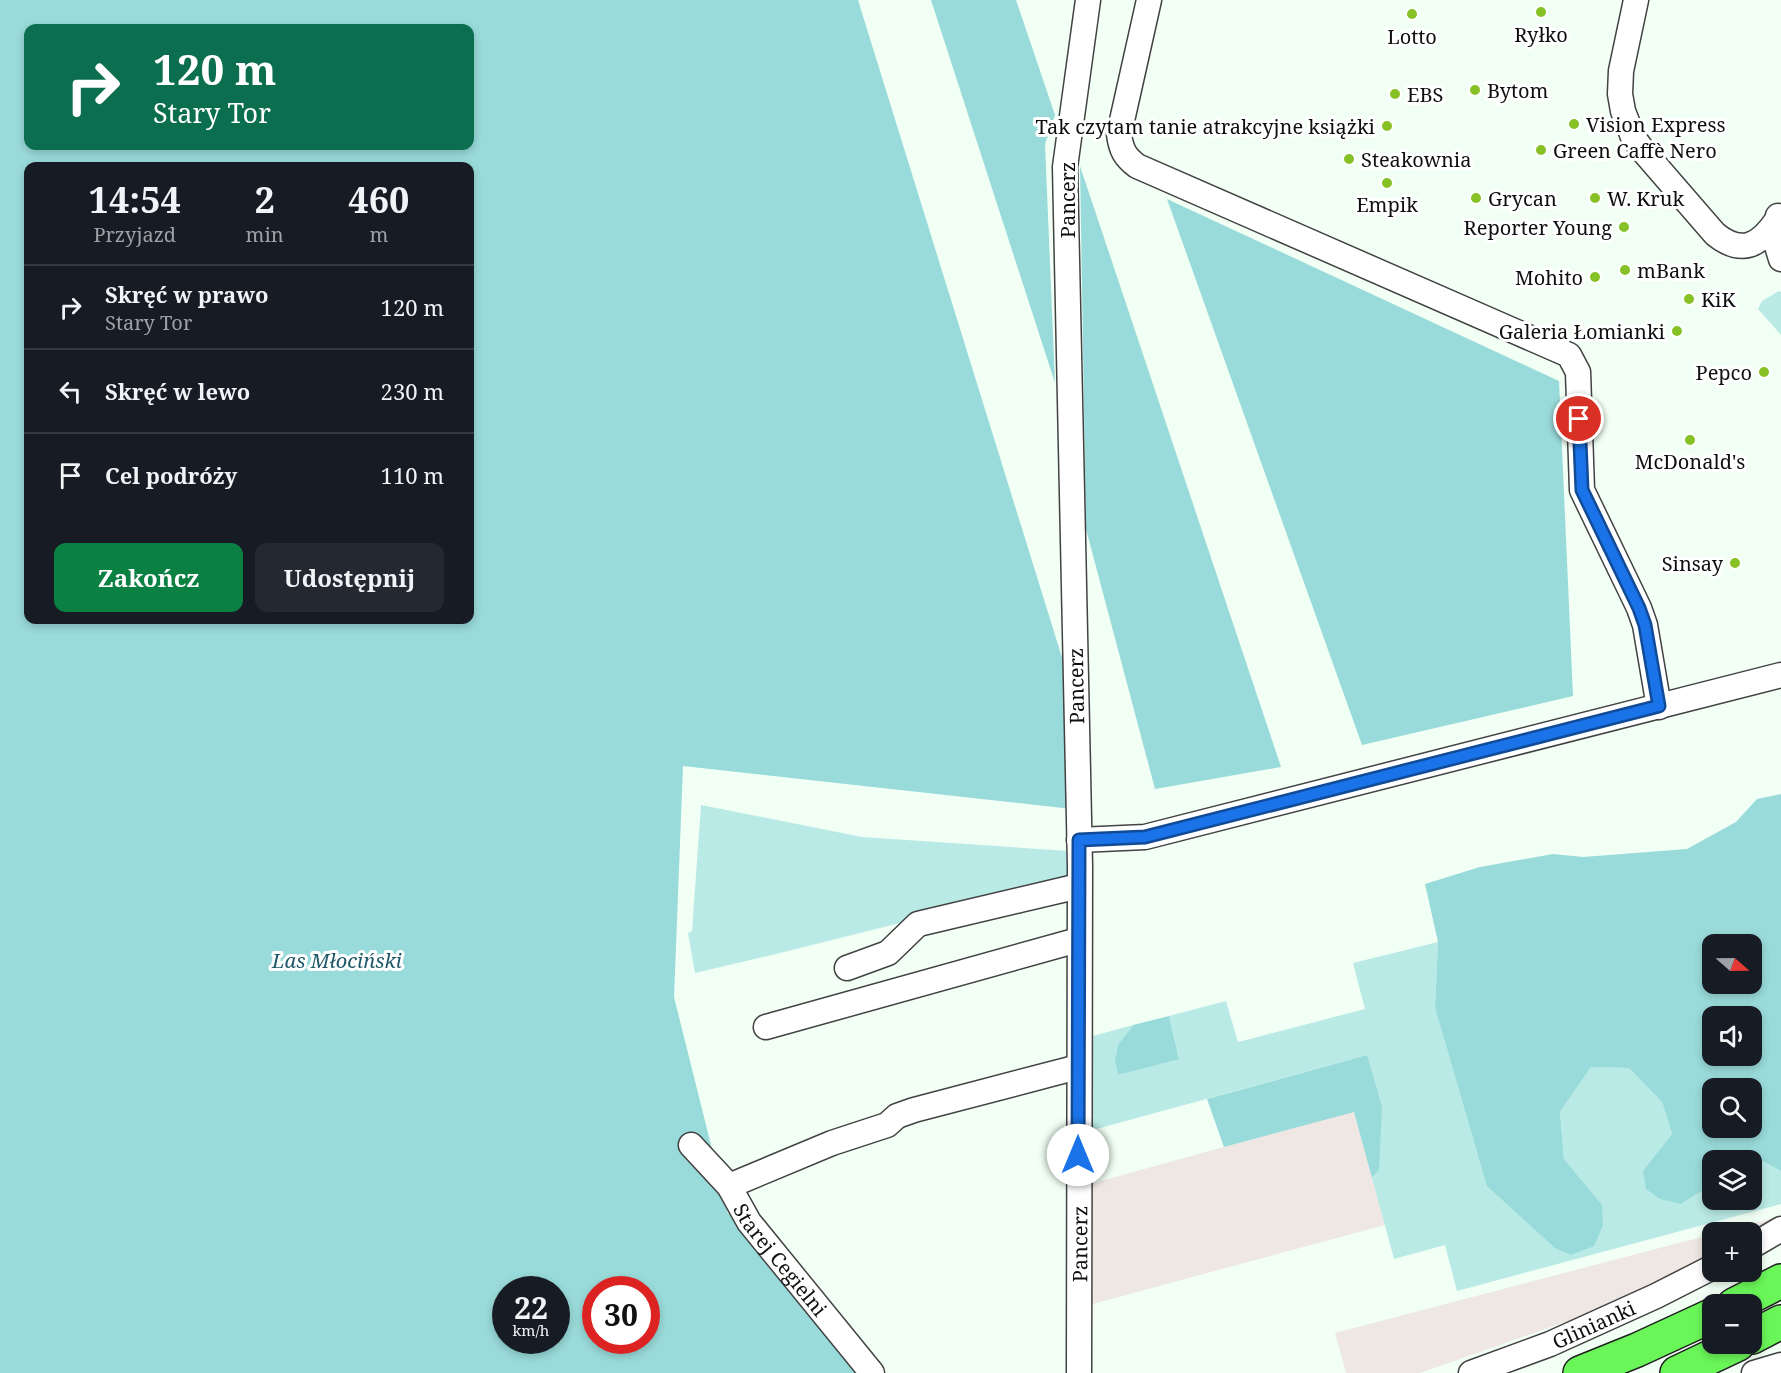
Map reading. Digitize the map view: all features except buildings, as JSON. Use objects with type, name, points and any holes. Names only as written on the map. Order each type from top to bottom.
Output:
[{"type":"highway","points":[[1756,1294],[1781,1281]]},
{"type":"highway","points":[[1580,1373],[1647,1346],[1702,1320]]},
{"type":"highway","points":[[1762,1332],[1781,1322]]},
{"type":"highway","points":[[1677,1373],[1717,1354]]},
{"type":"street","name":"Pancerz","points":[[1079,1373],[1079,840],[1065,167],[1088,0]]},
{"type":"street","points":[[1149,0],[1119,134],[1120,147],[1126,158],[1137,166],[1569,355],[1578,372],[1582,490],[1639,608],[1645,625],[1659,706]]},
{"type":"street","points":[[1636,0],[1620,85],[1623,111],[1633,137],[1715,234],[1723,240],[1741,246],[1751,245],[1762,238],[1779,212]]},
{"type":"street","points":[[1779,212],[1777,246],[1781,259]]},
{"type":"street","points":[[1079,840],[1145,837],[1781,675]]},
{"type":"street","points":[[847,968],[888,953],[918,924],[1078,886]]},
{"type":"street","points":[[766,1027],[1078,940]]},
{"type":"street","points":[[729,1186],[832,1143],[887,1125],[897,1116],[914,1110],[1078,1067]]},
{"type":"street","name":"Starej Cegielni","points":[[691,1145],[729,1186],[749,1222],[872,1373]]},
{"type":"street","points":[[1762,1240],[1781,1229]]},
{"type":"street","name":"Glinianki","points":[[1471,1373],[1550,1344],[1702,1273]]},
{"type":"street","points":[[1754,1373],[1781,1365]]},
{"type":"shaded area","points":[[1781,292],[1781,335],[1758,309],[1762,301]]},
{"type":"shaded area","points":[[701,805],[862,837],[1069,851],[1068,881],[695,973],[688,933],[692,931]]},
{"type":"shaded area","points":[[1438,942],[1435,1007],[1602,1205],[1564,1159],[1560,1112],[1591,1067],[1629,1068],[1662,1102],[1672,1134],[1644,1171],[1681,1204],[1702,1191],[1702,1210],[1759,1210],[1714,1222],[1702,1222],[1702,1225],[1457,1291],[1445,1245],[1394,1259],[1372,1178],[1379,1170],[1367,1055],[1089,1131],[1087,1044],[1093,1036],[1133,1025],[1116,1054],[1118,1075],[1179,1058],[1169,1016],[1226,1001],[1238,1042],[1365,1009],[1353,963]]},
{"type":"shaded area","points":[[1354,1111],[1385,1225],[1089,1305],[1090,1184]]},
{"type":"shaded area","points":[[1762,1161],[1781,1171],[1781,1204],[1762,1209]]},
{"type":"shaded area","points":[[1781,1216],[1762,1228],[1762,1222],[1758,1222]]},
{"type":"shaded area","points":[[1702,1237],[1702,1259],[1588,1314],[1420,1373],[1346,1373],[1335,1333]]},
{"type":"green space","name":"Las Młociński","points":[[0,0],[858,0],[1064,664],[1072,809],[683,766],[674,997],[728,1213],[860,1373],[0,1373]]},
{"type":"green space","points":[[931,0],[1016,0],[1055,115],[1045,144],[1055,383]]},
{"type":"green space","points":[[1080,166],[1281,767],[1155,789],[1086,529]]},
{"type":"green space","points":[[1167,199],[1559,381],[1573,696],[1362,745]]},
{"type":"green space","points":[[1781,794],[1781,1171],[1762,1161],[1762,1150],[1702,1150],[1702,1191],[1681,1204],[1660,1199],[1646,1189],[1643,1171],[1672,1134],[1662,1102],[1629,1068],[1591,1067],[1560,1112],[1564,1159],[1602,1205],[1603,1225],[1594,1246],[1571,1255],[1555,1248],[1487,1186],[1435,1007],[1438,942],[1425,884],[1480,867],[1553,854],[1583,857],[1687,849],[1736,822],[1757,799]]},
{"type":"green space","points":[[1169,1016],[1179,1059],[1118,1075],[1115,1061],[1118,1045],[1133,1025]]},
{"type":"green space","points":[[1367,1055],[1382,1107],[1379,1170],[1372,1178],[1354,1112],[1224,1147],[1207,1099]]},
{"type":"place","name":"Ryłko","points":[[1541,12]]},
{"type":"place","name":"Lotto","points":[[1412,14]]},
{"type":"place","name":"Bytom","points":[[1475,90]]},
{"type":"place","name":"EBS","points":[[1395,94]]},
{"type":"place","name":"Vision Express","points":[[1574,124]]},
{"type":"place","name":"Tak czytam tanie atrakcyjne książki","points":[[1387,126]]},
{"type":"place","name":"Green Caffè Nero","points":[[1541,150]]},
{"type":"place","name":"Steakownia","points":[[1349,159]]},
{"type":"place","name":"Empik","points":[[1387,183]]},
{"type":"place","name":"Grycan","points":[[1476,198]]},
{"type":"place","name":"W. Kruk","points":[[1595,198]]},
{"type":"place","name":"Reporter Young","points":[[1624,227]]},
{"type":"place","name":"mBank","points":[[1625,270]]},
{"type":"place","name":"Mohito","points":[[1595,277]]},
{"type":"place","name":"KiK","points":[[1689,299]]},
{"type":"place","name":"Galeria Łomianki","points":[[1677,331]]},
{"type":"place","name":"Pepco","points":[[1764,372]]},
{"type":"place","name":"McDonald's","points":[[1690,440]]},
{"type":"place","name":"Sinsay","points":[[1735,563]]},
{"type":"route","points":[[1078,1155],[1079,840],[1145,837],[1659,706],[1645,625],[1639,608],[1582,490],[1579,419]]}]
